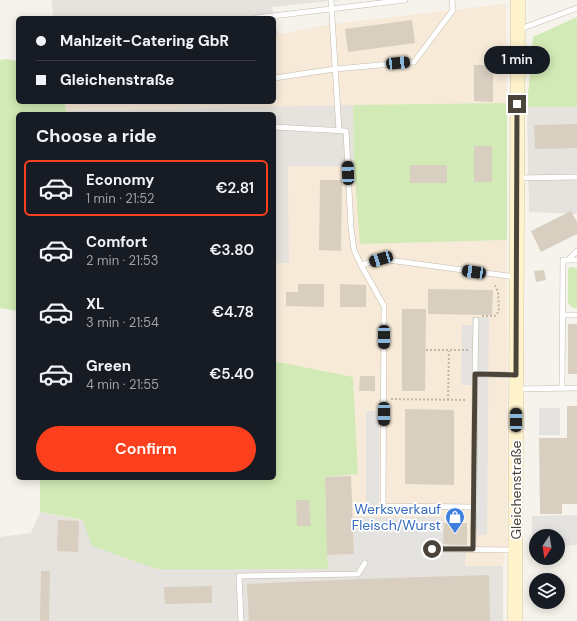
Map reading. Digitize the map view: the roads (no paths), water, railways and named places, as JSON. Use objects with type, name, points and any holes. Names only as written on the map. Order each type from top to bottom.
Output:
[{"type":"street","name":"Gleichenstraße","points":[[515,621],[518,0]]},
{"type":"lane","points":[[331,0],[339,131]]},
{"type":"lane","points":[[273,16],[405,0]]},
{"type":"lane","points":[[276,78],[335,69],[414,62],[453,10],[452,0]]},
{"type":"lane","points":[[517,30],[577,8]]},
{"type":"lane","points":[[276,128],[346,131],[351,228],[354,250],[384,306],[383,506],[474,507]]},
{"type":"lane","points":[[516,178],[577,177]]},
{"type":"lane","points":[[568,260],[577,251]]},
{"type":"lane","points":[[361,265],[381,259],[517,277]]},
{"type":"lane","points":[[562,388],[563,260],[577,260]]},
{"type":"lane","points":[[562,315],[577,315]]},
{"type":"lane","points":[[473,549],[476,320]]},
{"type":"lane","points":[[475,374],[516,382],[562,388],[577,388]]},
{"type":"lane","points":[[432,549],[516,550]]},
{"type":"lane","points":[[241,621],[239,576],[358,574],[365,563]]},
{"type":"place","name":"Werksverkauf Fleisch/Wurst","points":[[455,534]]}]
